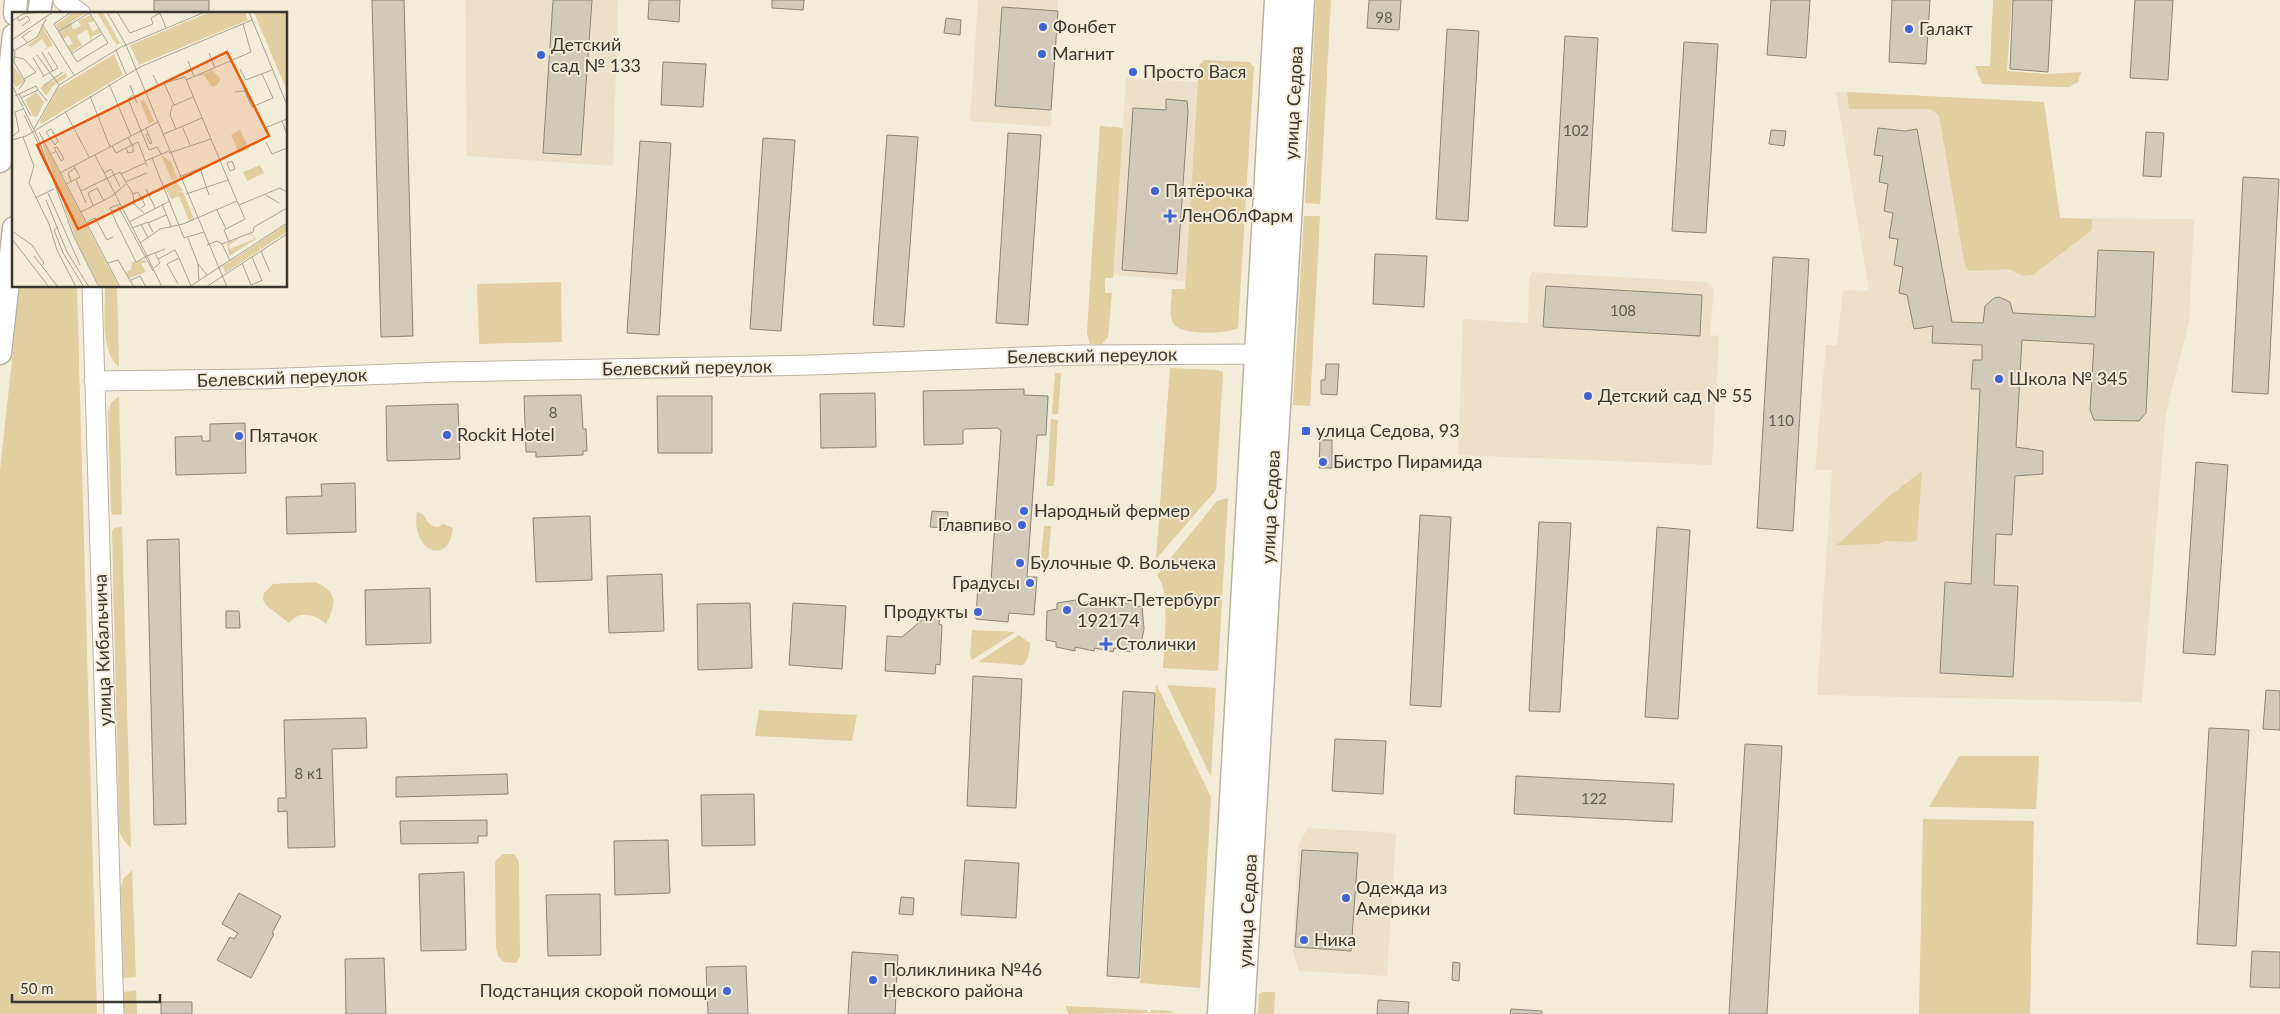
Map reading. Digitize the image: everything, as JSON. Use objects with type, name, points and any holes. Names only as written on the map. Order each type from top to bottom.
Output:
[{"type":"main road","name":"улица Седова","points":[[1241,1014],[1269,354],[1278,0]]},
{"type":"main road","name":"улица Седова","points":[[1221,1014],[1269,354],[1301,0]]},
{"type":"street","points":[[63,0],[78,12]]},
{"type":"street","points":[[0,161],[12,53]]},
{"type":"street","points":[[0,353],[12,246]]},
{"type":"street","name":"улица Кибальчича","points":[[92,288],[114,1014]]},
{"type":"street","name":"Белевский переулок","points":[[94,381],[259,379],[444,372],[812,365],[1087,355],[1269,354]]},
{"type":"shaded area","name":"Детский сад № 133","points":[[465,0],[618,0],[613,166],[467,156]]},
{"type":"shaded area","points":[[978,0],[1058,0],[1051,127],[970,121]]},
{"type":"shaded area","points":[[1316,0],[1331,0],[1320,204],[1305,203]]},
{"type":"shaded area","points":[[1993,0],[2012,0],[2007,71],[2048,74],[2081,72],[2078,82],[2069,87],[1982,84],[1975,66],[1990,66]]},
{"type":"shaded area","points":[[1204,60],[1249,62],[1254,67],[1238,328],[1224,332],[1204,333],[1177,327],[1173,323],[1170,311],[1172,289],[1185,289],[1199,65]]},
{"type":"shaded area","name":"Пятёрочка","points":[[1126,78],[1198,82],[1185,281],[1113,275]]},
{"type":"shaded area","name":"Школа № 345","points":[[1836,92],[2044,102],[2060,218],[2194,219],[2189,322],[2166,413],[2142,702],[1817,695],[1832,470],[1815,470],[1826,345],[1837,345],[1843,290],[1869,291]]},
{"type":"shaded area","points":[[1847,92],[2044,102],[2060,218],[2092,219],[2092,230],[2033,275],[2023,276],[2008,269],[1969,271],[1965,266],[1939,115],[1930,109],[1849,109]]},
{"type":"shaded area","points":[[1100,126],[1123,128],[1113,278],[1105,278],[1105,293],[1112,293],[1108,337],[1102,344],[1090,344],[1087,333]]},
{"type":"shaded area","points":[[1304,216],[1320,216],[1310,406],[1293,405]]},
{"type":"shaded area","name":"Детский сад № 55","points":[[1532,272],[1707,282],[1714,288],[1710,335],[1719,336],[1712,465],[1458,455],[1463,319],[1528,323],[1529,280]]},
{"type":"shaded area","points":[[561,282],[562,342],[479,344],[477,284]]},
{"type":"shaded area","points":[[20,288],[77,288],[97,1014],[0,1014],[0,470]]},
{"type":"shaded area","points":[[105,288],[117,288],[119,367],[113,360],[106,341],[104,317]]},
{"type":"shaded area","points":[[1170,368],[1217,370],[1223,372],[1216,490],[1156,559]]},
{"type":"shaded area","points":[[1055,373],[1061,373],[1058,414],[1052,414]]},
{"type":"shaded area","points":[[119,396],[122,514],[113,515],[111,512],[108,412],[111,403]]},
{"type":"shaded area","points":[[1051,419],[1058,420],[1054,486],[1047,486]]},
{"type":"shaded area","points":[[1922,471],[1917,540],[1914,542],[1885,541],[1878,544],[1837,545],[1888,497]]},
{"type":"shaded area","points":[[1228,498],[1218,671],[1163,668],[1165,606],[1164,594],[1157,575],[1217,501]]},
{"type":"shaded area","points":[[417,512],[424,515],[433,526],[438,527],[443,524],[453,528],[450,540],[445,548],[438,551],[424,544],[419,536],[416,525]]},
{"type":"shaded area","points":[[1044,526],[1051,526],[1048,563],[1040,569]]},
{"type":"shaded area","points":[[122,527],[131,848],[124,841],[119,831],[112,531],[114,528]]},
{"type":"shaded area","points":[[316,582],[332,595],[332,610],[326,624],[317,618],[307,615],[297,616],[289,623],[267,606],[263,600],[264,593],[273,584]]},
{"type":"shaded area","points":[[972,630],[1015,632],[972,660],[970,655]]},
{"type":"shaded area","points":[[1019,635],[1030,643],[1028,658],[1022,665],[978,662]]},
{"type":"shaded area","points":[[1156,684],[1211,797],[1200,988],[1140,983]]},
{"type":"shaded area","points":[[1167,685],[1216,688],[1211,777]]},
{"type":"shaded area","points":[[759,710],[857,715],[852,741],[755,736]]},
{"type":"shaded area","points":[[1959,756],[2039,756],[2036,809],[1929,807]]},
{"type":"shaded area","points":[[1923,819],[2034,821],[2030,1014],[1919,1014]]},
{"type":"shaded area","points":[[1308,828],[1396,833],[1387,976],[1299,971],[1293,952],[1299,843]]},
{"type":"shaded area","points":[[503,854],[514,854],[519,861],[520,957],[516,963],[504,962],[498,956],[496,948],[495,864],[496,860]]},
{"type":"shaded area","points":[[132,870],[136,977],[123,978],[121,887],[123,879]]},
{"type":"shaded area","points":[[136,990],[137,1014],[124,1014],[124,992]]},
{"type":"shaded area","points":[[1262,992],[1275,992],[1274,1014],[1258,1014],[1259,994]]},
{"type":"shaded area","points":[[1065,1006],[1148,1010],[1147,1012],[1151,1012],[1151,1010],[1172,1011],[1173,1013],[1069,1014]]},
{"type":"building","points":[[154,0],[209,0],[209,12],[154,12]]},
{"type":"building","points":[[372,0],[404,0],[413,336],[381,337]]},
{"type":"building","points":[[553,0],[592,0],[581,155],[543,153]]},
{"type":"building","points":[[649,0],[680,0],[679,22],[648,19]]},
{"type":"building","points":[[772,0],[804,0],[803,10],[772,8]]},
{"type":"building","points":[[1369,0],[1401,0],[1399,30],[1367,28]]},
{"type":"building","points":[[1771,0],[1810,0],[1806,58],[1767,55]]},
{"type":"building","name":"Галакт","points":[[1892,0],[1930,0],[1926,64],[1889,62]]},
{"type":"building","points":[[2013,0],[2052,0],[2048,72],[2010,69]]},
{"type":"building","points":[[2135,0],[2173,0],[2168,80],[2130,78]]},
{"type":"building","points":[[1002,7],[1058,11],[1051,110],[995,106]]},
{"type":"building","points":[[946,18],[961,20],[960,35],[944,33]]},
{"type":"building","points":[[1447,29],[1479,31],[1468,221],[1436,219]]},
{"type":"building","points":[[1565,36],[1598,38],[1587,227],[1554,226]]},
{"type":"building","points":[[1684,42],[1718,44],[1706,233],[1672,231]]},
{"type":"building","points":[[663,62],[706,64],[703,107],[661,105]]},
{"type":"building","name":"Пятёрочка","points":[[1166,99],[1187,101],[1188,112],[1177,274],[1122,270],[1133,108],[1166,110]]},
{"type":"building","points":[[1878,128],[1905,131],[1917,129],[1952,322],[1983,323],[1985,306],[1994,298],[1999,297],[2010,302],[2013,313],[2095,317],[2098,250],[2154,252],[2146,413],[2139,421],[2094,420],[2090,410],[2094,344],[2022,340],[2016,447],[2043,451],[2043,474],[2015,476],[2012,535],[1996,534],[1994,585],[2018,586],[2013,677],[1940,673],[1945,582],[1971,584],[1980,389],[1971,389],[1973,360],[1982,360],[1982,345],[1932,343],[1933,326],[1914,329],[1907,295],[1899,293],[1903,267],[1894,265],[1898,239],[1889,238],[1893,213],[1884,211],[1888,184],[1879,182],[1883,156],[1874,155]]},
{"type":"building","points":[[1771,130],[1786,131],[1784,146],[1769,144]]},
{"type":"building","points":[[2146,132],[2164,133],[2161,177],[2143,176]]},
{"type":"building","points":[[1008,133],[1041,135],[1028,325],[996,323]]},
{"type":"building","points":[[887,135],[918,137],[904,327],[873,325]]},
{"type":"building","points":[[763,138],[795,140],[781,331],[750,329]]},
{"type":"building","points":[[640,141],[671,143],[659,335],[627,333]]},
{"type":"building","points":[[2243,177],[2279,179],[2268,394],[2232,392]]},
{"type":"building","points":[[1375,254],[1427,256],[1424,307],[1373,304]]},
{"type":"building","points":[[1773,257],[1809,259],[1793,531],[1757,528]]},
{"type":"building","points":[[1546,286],[1702,295],[1700,336],[1543,327]]},
{"type":"building","points":[[1326,364],[1339,364],[1337,395],[1321,394],[1321,380],[1325,380]]},
{"type":"building","points":[[1024,389],[1024,395],[1048,396],[1046,435],[1037,435],[1027,577],[1037,577],[1034,615],[1009,613],[1008,622],[976,619],[978,582],[988,583],[991,581],[1001,431],[998,428],[965,429],[963,431],[963,444],[924,445],[923,391]]},
{"type":"building","points":[[875,393],[876,447],[821,448],[820,394]]},
{"type":"building","points":[[581,395],[583,429],[586,429],[587,451],[583,451],[583,455],[536,457],[536,452],[526,452],[524,396]]},
{"type":"building","points":[[657,396],[712,396],[712,453],[658,453]]},
{"type":"building","points":[[458,404],[460,459],[387,461],[386,406]]},
{"type":"building","points":[[245,423],[246,473],[176,475],[175,437],[202,436],[202,441],[210,441],[210,424]]},
{"type":"building","points":[[1320,440],[1332,440],[1332,468],[1319,468]]},
{"type":"building","points":[[2196,462],[2228,465],[2215,655],[2183,653]]},
{"type":"building","points":[[355,483],[356,532],[287,534],[286,497],[322,496],[321,484]]},
{"type":"building","points":[[932,511],[948,512],[947,528],[930,527]]},
{"type":"building","points":[[1420,515],[1451,517],[1441,707],[1410,705]]},
{"type":"building","points":[[590,516],[592,580],[536,582],[533,518]]},
{"type":"building","points":[[1539,522],[1571,523],[1560,712],[1529,711]]},
{"type":"building","points":[[1657,527],[1690,530],[1678,719],[1645,717]]},
{"type":"building","points":[[179,539],[186,824],[154,825],[147,540]]},
{"type":"building","points":[[662,574],[664,631],[609,633],[607,576]]},
{"type":"building","points":[[430,588],[431,643],[366,645],[365,590]]},
{"type":"building","points":[[1076,600],[1077,604],[1096,600],[1096,604],[1115,601],[1115,605],[1133,602],[1134,607],[1142,606],[1144,629],[1140,649],[1132,647],[1131,652],[1114,648],[1113,652],[1095,648],[1094,651],[1075,647],[1075,651],[1056,647],[1056,642],[1046,640],[1047,611],[1057,609],[1057,603]]},
{"type":"building","points":[[750,603],[752,668],[698,670],[697,604]]},
{"type":"building","points":[[793,603],[846,606],[842,669],[789,665]]},
{"type":"building","points":[[226,611],[239,611],[240,628],[226,628]]},
{"type":"building","points":[[923,614],[940,615],[939,624],[942,625],[940,665],[936,664],[935,674],[885,671],[887,636],[902,637],[923,619]]},
{"type":"building","points":[[973,676],[1022,679],[1016,808],[967,806]]},
{"type":"building","points":[[2266,690],[2280,691],[2280,730],[2263,729]]},
{"type":"building","points":[[1123,691],[1155,693],[1139,978],[1107,976]]},
{"type":"building","points":[[366,718],[367,748],[332,749],[335,847],[288,848],[287,811],[278,812],[278,798],[286,798],[284,720]]},
{"type":"building","points":[[2209,728],[2249,730],[2236,946],[2197,944]]},
{"type":"building","points":[[1335,739],[1386,741],[1383,794],[1332,791]]},
{"type":"building","points":[[1745,744],[1782,746],[1767,1014],[1729,1014]]},
{"type":"building","points":[[507,774],[508,794],[396,797],[396,777]]},
{"type":"building","points":[[1516,776],[1674,784],[1672,822],[1514,814]]},
{"type":"building","points":[[754,794],[755,845],[702,846],[701,795]]},
{"type":"building","points":[[487,820],[487,836],[478,836],[478,843],[401,844],[400,821]]},
{"type":"building","points":[[668,840],[670,893],[615,895],[614,841]]},
{"type":"building","points":[[1302,850],[1358,853],[1351,951],[1295,947]]},
{"type":"building","points":[[965,860],[1019,863],[1016,918],[961,915]]},
{"type":"building","points":[[464,872],[466,950],[421,951],[419,874]]},
{"type":"building","points":[[239,893],[281,916],[272,933],[274,934],[251,978],[217,960],[230,937],[234,939],[238,933],[222,924]]},
{"type":"building","points":[[600,894],[601,955],[548,956],[546,895]]},
{"type":"building","points":[[901,897],[914,898],[913,915],[899,914]]},
{"type":"building","points":[[2252,951],[2280,952],[2280,988],[2250,987]]},
{"type":"building","name":"Поликлиника №46 Невского района","points":[[852,952],[898,955],[895,1014],[848,1014]]},
{"type":"building","points":[[384,958],[386,1014],[346,1014],[345,959]]},
{"type":"building","points":[[1453,962],[1460,963],[1459,981],[1452,980]]},
{"type":"building","name":"Подстанция скорой помощи","points":[[746,966],[748,1014],[708,1014],[706,967]]},
{"type":"building","points":[[1378,1000],[1409,1002],[1408,1014],[1377,1014]]},
{"type":"building","points":[[161,1002],[192,1002],[192,1014],[161,1014]]},
{"type":"building","points":[[1511,1009],[1542,1011],[1542,1014],[1510,1014]]},
{"type":"place","name":"Фонбет","points":[[1043,27]]},
{"type":"place","name":"Галакт","points":[[1909,29]]},
{"type":"place","name":"Магнит","points":[[1042,54]]},
{"type":"place","name":"Детский сад № 133","points":[[541,55]]},
{"type":"place","name":"Просто Вася","points":[[1133,72]]},
{"type":"place","name":"Пятёрочка","points":[[1155,191]]},
{"type":"place","name":"ЛенОблФарм","points":[[1170,216]]},
{"type":"place","name":"Школа № 345","points":[[1999,379]]},
{"type":"place","name":"Детский сад № 55","points":[[1588,396]]},
{"type":"place","name":"улица Седова, 93","points":[[1306,431]]},
{"type":"place","name":"Rockit Hotel","points":[[447,435]]},
{"type":"place","name":"Пятачок","points":[[239,436]]},
{"type":"place","name":"Бистро Пирамида","points":[[1323,462]]},
{"type":"place","name":"Народный фермер","points":[[1024,511]]},
{"type":"place","name":"Главпиво","points":[[1022,525]]},
{"type":"place","name":"Булочные Ф. Вольчека","points":[[1020,563]]},
{"type":"place","name":"Градусы","points":[[1030,583]]},
{"type":"place","name":"Санкт-Петербург 192174","points":[[1067,610]]},
{"type":"place","name":"Продукты","points":[[978,612]]},
{"type":"place","name":"Столички","points":[[1106,644]]},
{"type":"place","name":"Одежда из Америки","points":[[1346,898]]},
{"type":"place","name":"Ника","points":[[1304,940]]},
{"type":"place","name":"Поликлиника №46 Невского района","points":[[873,980]]},
{"type":"place","name":"Подстанция скорой помощи","points":[[727,991]]}]
